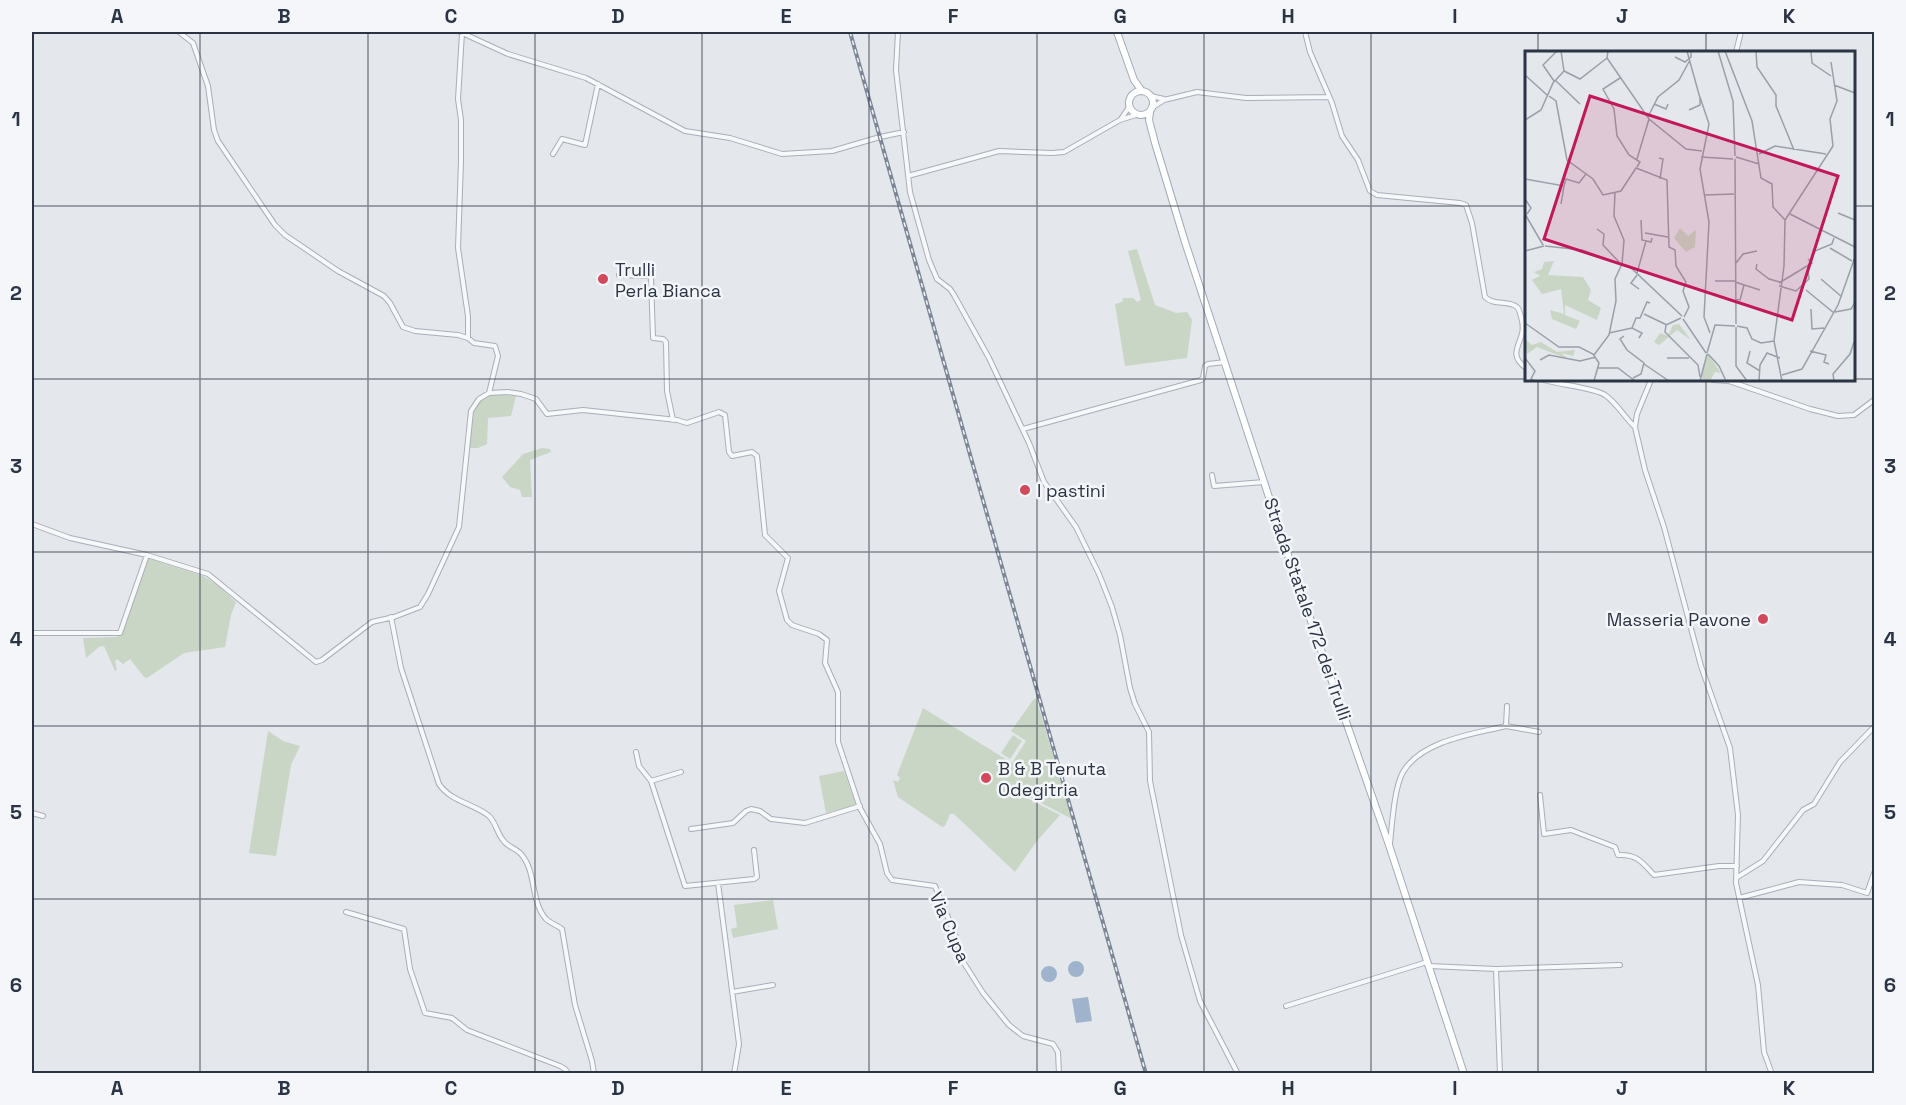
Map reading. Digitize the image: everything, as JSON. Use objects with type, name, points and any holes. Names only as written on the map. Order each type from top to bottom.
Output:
[{"type":"main road","points":[[1117,32],[1134,80],[1142,91],[1151,96]]},
{"type":"main road","points":[[1134,80],[1134,94]]},
{"type":"main road","points":[[1129,106],[1130,98],[1142,91]]},
{"type":"main road","name":"Strada Statale 172 dei Trulli","points":[[1151,96],[1152,110],[1149,120],[1185,242],[1464,1074]]},
{"type":"main road","name":"Strada Statale 172 dei Trulli","points":[[1129,106],[1145,121],[1155,143]]},
{"type":"main road","points":[[1138,115],[1152,110]]},
{"type":"street","points":[[179,32],[193,43],[208,86],[214,130],[218,141],[256,200],[281,232],[338,271],[384,296],[403,327],[415,331],[453,334],[468,338],[471,342],[493,345],[498,356],[489,393]]},
{"type":"street","points":[[468,338],[468,316],[458,245],[461,161],[458,91],[461,32],[508,54],[586,78],[685,131],[730,138],[782,154],[832,151],[904,132]]},
{"type":"street","points":[[898,32],[896,70],[910,192],[929,260],[937,279],[950,289],[989,358],[1023,429],[1044,482],[1076,527],[1112,607],[1130,688],[1149,732],[1150,781],[1181,935],[1200,1001],[1238,1074]]},
{"type":"street","points":[[1305,32],[1310,52],[1342,135],[1358,159],[1370,191],[1377,195],[1466,205],[1472,223],[1485,297],[1490,302],[1510,304],[1520,313],[1524,330],[1516,356],[1525,366]]},
{"type":"street","points":[[1736,51],[1741,32]]},
{"type":"street","points":[[553,154],[562,139],[585,145],[598,84]]},
{"type":"street","points":[[1152,110],[1158,102],[1197,92],[1246,98],[1329,97]]},
{"type":"street","points":[[1151,96],[1158,99],[1170,98]]},
{"type":"street","points":[[1120,120],[1129,106]]},
{"type":"street","points":[[908,176],[999,151],[1062,152],[1120,120],[1138,115]]},
{"type":"street","points":[[32,524],[70,538],[147,555],[208,574],[316,662],[322,660],[372,622],[420,607],[428,594],[459,527],[471,411],[479,399],[489,393],[507,392],[536,399],[548,414],[583,410],[673,420],[667,391],[666,342],[663,339],[653,338],[651,278],[649,276],[619,275]]},
{"type":"street","points":[[1023,429],[1191,384],[1203,378],[1205,366],[1224,362]]},
{"type":"street","points":[[1547,381],[1600,392],[1607,396],[1635,427]]},
{"type":"street","points":[[1651,381],[1637,414],[1635,427],[1645,470],[1664,527],[1701,666],[1730,748],[1737,814],[1736,878],[1758,985],[1764,1052],[1772,1074]]},
{"type":"street","points":[[1729,381],[1810,409],[1838,416],[1854,416],[1875,400]]},
{"type":"street","name":"Via Cupa","points":[[673,420],[687,423],[719,412],[725,415],[729,452],[732,456],[752,452],[757,456],[765,535],[788,558],[779,591],[787,620],[792,625],[819,634],[827,640],[825,663],[838,692],[838,742],[860,806],[880,844],[885,868],[892,880],[935,886],[956,937],[962,960],[983,993],[1009,1025],[1023,1036],[1053,1044],[1058,1052],[1059,1074]]},
{"type":"street","points":[[1212,475],[1214,486],[1264,482]]},
{"type":"street","points":[[32,633],[120,633],[147,555]]},
{"type":"street","points":[[391,617],[401,668],[439,784],[445,792],[457,800],[484,813],[491,819],[504,843],[520,853],[528,865],[537,902],[543,914],[548,921],[562,929],[575,1005],[594,1074]]},
{"type":"street","points":[[1506,726],[1507,706]]},
{"type":"street","points":[[1389,845],[1396,795],[1403,772],[1416,758],[1443,741],[1506,726],[1539,732]]},
{"type":"street","points":[[1736,878],[1763,861],[1803,810],[1814,804],[1840,762],[1875,727]]},
{"type":"street","points":[[636,752],[639,766],[651,781],[684,885],[688,887],[756,878],[754,850]]},
{"type":"street","points":[[651,781],[681,772]]},
{"type":"street","points":[[1540,795],[1544,834],[1571,830],[1615,847],[1618,855],[1630,854],[1640,860],[1654,875],[1719,866],[1737,866]]},
{"type":"street","points":[[692,829],[733,823],[751,809],[760,811],[771,819],[805,823],[860,806]]},
{"type":"street","points":[[32,813],[44,816]]},
{"type":"street","points":[[1739,898],[1799,882],[1842,885],[1867,893],[1875,873]]},
{"type":"street","points":[[718,883],[739,1044],[734,1074]]},
{"type":"street","points":[[346,912],[404,929],[410,969],[425,1013],[452,1018],[467,1030],[560,1066],[569,1074]]},
{"type":"street","points":[[1286,1006],[1428,964],[1496,969],[1620,965]]},
{"type":"street","points":[[1496,969],[1500,1074]]},
{"type":"street","points":[[732,992],[773,985]]},
{"type":"green space","points":[[1137,249],[1155,305],[1176,313],[1187,312],[1192,320],[1187,358],[1125,366],[1115,304],[1122,302],[1123,298],[1133,298],[1137,302],[1141,300],[1128,251]]},
{"type":"green space","points":[[493,394],[516,396],[511,416],[488,418],[487,444],[478,448],[469,448],[475,404]]},
{"type":"green space","points":[[542,448],[550,449],[551,452],[530,460],[532,497],[522,497],[520,490],[510,487],[502,477],[523,454]]},
{"type":"green space","points":[[147,558],[203,576],[236,602],[225,647],[184,653],[147,678],[130,659],[123,664],[117,659],[115,661],[117,670],[115,671],[104,646],[99,647],[86,658],[83,638],[118,637]]},
{"type":"green space","points":[[1036,698],[1072,819],[1016,790],[1015,792],[1060,815],[1037,841],[1015,872],[954,814],[950,814],[945,826],[942,827],[898,797],[893,780],[898,782],[900,778],[897,775],[923,708],[1012,763],[1026,741],[1011,731]]},
{"type":"green space","points":[[268,731],[283,741],[300,746],[291,765],[276,856],[249,853]]},
{"type":"green space","points":[[1013,735],[1022,741],[1010,759],[1001,753]]},
{"type":"green space","points":[[844,771],[856,805],[826,813],[819,776]]},
{"type":"green space","points":[[773,900],[778,929],[733,938],[731,929],[737,927],[734,905]]},
{"type":"water","points":[[1076,961],[1082,963],[1084,969],[1082,975],[1076,977],[1070,975],[1068,969],[1070,963]]},
{"type":"water","points":[[1046,966],[1052,966],[1057,974],[1055,980],[1046,982],[1041,977],[1041,971]]},
{"type":"water","points":[[1088,997],[1092,1021],[1076,1023],[1072,999]]},
{"type":"railway","points":[[850,32],[1146,1074]]},
{"type":"place","name":"Trulli Perla Bianca","points":[[603,279]]},
{"type":"place","name":"I pastini","points":[[1025,490]]},
{"type":"place","name":"Masseria Pavone","points":[[1763,619]]},
{"type":"place","name":"B & B Tenuta Odegitria","points":[[986,778]]}]
